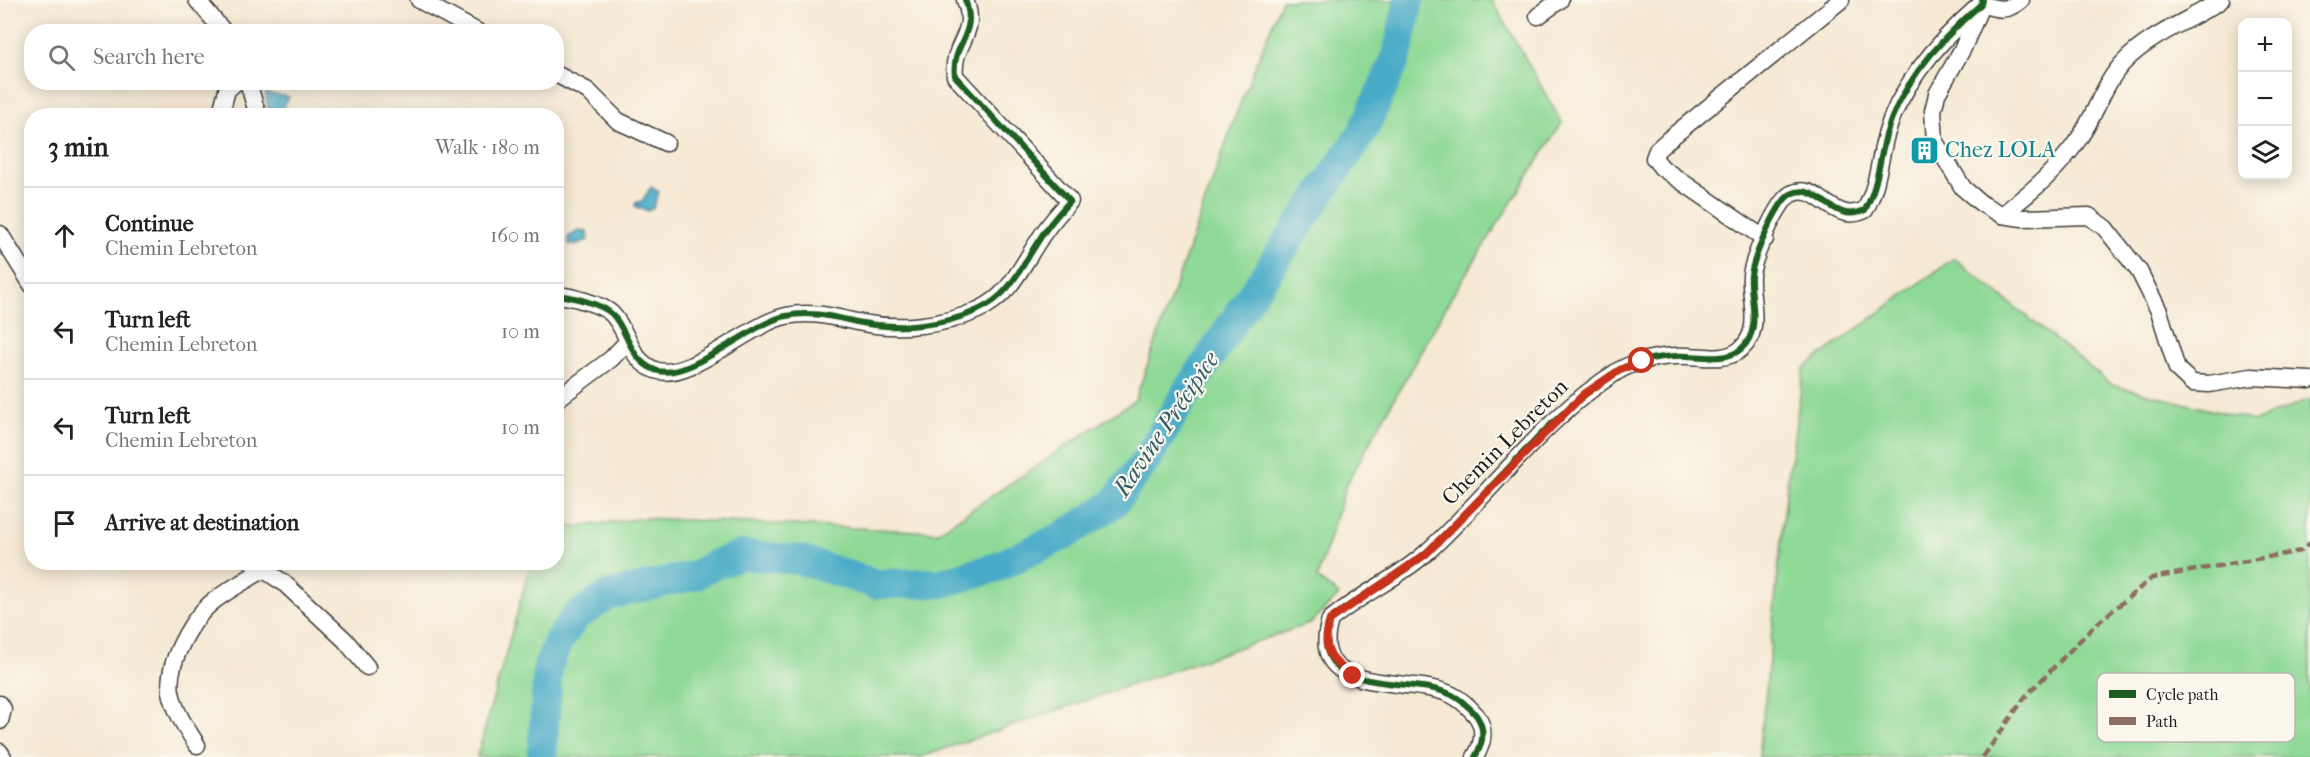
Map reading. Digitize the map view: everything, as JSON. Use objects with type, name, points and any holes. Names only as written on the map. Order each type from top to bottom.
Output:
[{"type":"street","points":[[197,0],[217,24]]},
{"type":"street","points":[[419,0],[463,24]]},
{"type":"street","points":[[564,296],[572,296],[611,313],[637,358],[656,370],[675,373],[755,328],[779,317],[801,312],[891,327],[922,325],[978,311],[1011,286],[1053,219],[1070,201],[955,76],[953,62],[970,25],[971,15],[965,0]]},
{"type":"street","points":[[1538,16],[1560,0]]},
{"type":"street","points":[[1765,239],[1662,168],[1654,158],[1657,150],[1668,140],[1841,0]]},
{"type":"street","points":[[2021,0],[2008,9],[2001,10],[1982,2],[1963,48],[1937,93],[1933,111],[1935,142],[1962,188],[1982,204],[2002,215],[2022,218],[2089,216],[2105,228],[2139,271],[2158,311],[2177,369],[2192,383],[2209,384],[2251,377],[2310,380]]},
{"type":"street","points":[[2002,215],[2061,164],[2082,136],[2110,79],[2126,60],[2141,47],[2222,0]]},
{"type":"street","name":"Chemin Lebreton","points":[[1475,757],[1483,744],[1481,722],[1467,705],[1450,694],[1429,688],[1370,682],[1353,676],[1335,664],[1328,653],[1327,631],[1330,620],[1426,554],[1584,394],[1620,370],[1642,361],[1675,356],[1723,357],[1741,349],[1751,333],[1754,320],[1752,271],[1780,203],[1791,194],[1804,192],[1813,194],[1837,211],[1849,215],[1865,210],[1875,192],[1886,134],[1900,97],[1960,22],[1982,2]]},
{"type":"street","points":[[564,78],[588,91],[618,121],[666,142]]},
{"type":"street","points":[[222,108],[227,90]]},
{"type":"street","points":[[250,90],[256,108]]},
{"type":"street","points":[[0,234],[24,272]]},
{"type":"street","points":[[564,394],[611,359],[627,342]]},
{"type":"street","points":[[197,745],[180,718],[171,690],[176,661],[190,624],[214,600],[252,570]]},
{"type":"street","points":[[263,570],[284,584],[345,640],[367,667]]},
{"type":"street","points":[[0,704],[3,709],[0,721]]},
{"type":"street","points":[[0,752],[3,757]]},
{"type":"green space","points":[[1282,0],[1492,0],[1562,123],[1452,296],[1346,485],[1317,578],[1339,595],[1311,623],[921,757],[477,757],[529,570],[564,570],[564,528],[645,518],[938,532],[1135,400],[1239,106]]},
{"type":"green space","points":[[1954,258],[2112,385],[2254,421],[2310,399],[2310,757],[1759,757],[1787,484],[1804,368]]},
{"type":"water","points":[[265,93],[289,97],[283,108],[268,108]]},
{"type":"water","points":[[651,187],[659,192],[653,208],[648,211],[636,207],[635,203],[642,201]]},
{"type":"water","points":[[579,231],[587,232],[588,240],[569,245],[568,237]]},
{"type":"waterway","name":"Ravine Précipice","points":[[542,757],[548,666],[558,642],[575,617],[609,595],[696,575],[711,566],[742,555],[801,560],[875,584],[942,583],[997,567],[1063,536],[1113,504],[1149,456],[1180,403],[1237,316],[1362,133],[1397,56],[1409,0]]},
{"type":"marked path","points":[[1983,757],[2025,697],[2094,626],[2152,578],[2301,551],[2310,543]]},
{"type":"cycle path","points":[[564,296],[586,301],[607,310],[618,321],[640,360],[655,370],[669,372],[701,360],[755,329],[786,316],[815,314],[876,325],[906,326],[951,320],[989,304],[1007,289],[1046,229],[1070,201],[955,76],[957,55],[969,22],[965,0]]},
{"type":"cycle path","points":[[1475,757],[1480,747],[1482,731],[1479,720],[1468,706],[1452,695],[1434,689],[1367,680],[1347,673],[1333,663],[1327,645],[1330,620],[1427,552],[1542,433],[1591,390],[1618,371],[1638,362],[1653,359],[1683,356],[1718,357],[1734,354],[1741,349],[1752,333],[1754,313],[1751,275],[1753,267],[1766,231],[1779,207],[1791,194],[1801,191],[1818,197],[1843,212],[1853,213],[1865,210],[1876,183],[1886,135],[1901,98],[1937,47],[1981,4],[1982,0]]},
{"type":"place","name":"Chez LOLA","points":[[1924,150]]},
{"type":"route","points":[[1353,676],[1335,664],[1328,653],[1327,631],[1330,620],[1379,584],[1426,554],[1584,394],[1620,370],[1642,361]]}]
